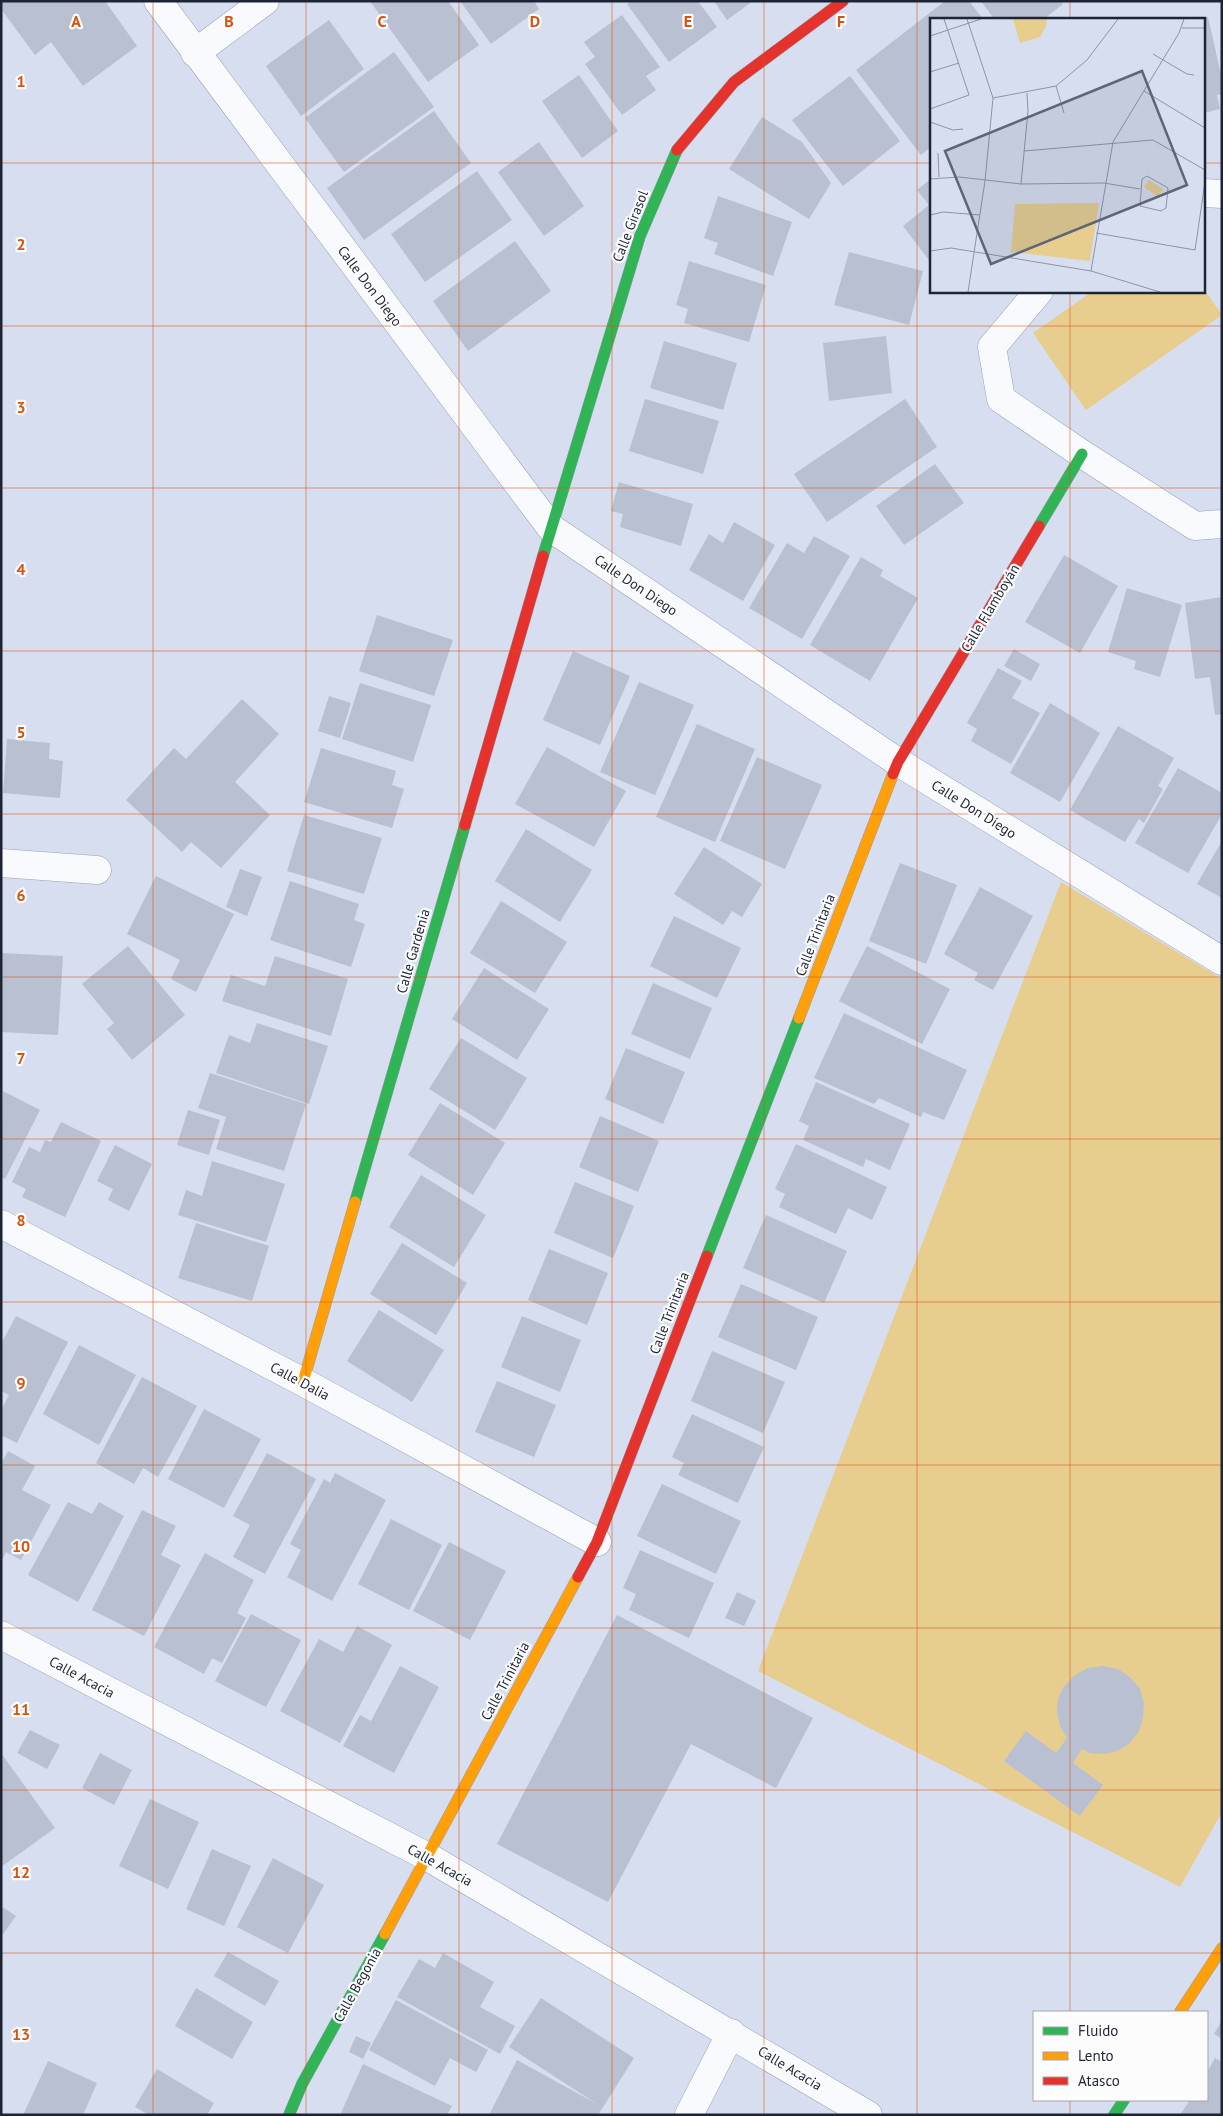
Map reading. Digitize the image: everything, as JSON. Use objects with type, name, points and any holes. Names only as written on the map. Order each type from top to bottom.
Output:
[{"type":"street","name":"Calle Don Diego","points":[[158,1],[551,528],[898,762],[1222,960]]},
{"type":"street","points":[[196,53],[265,1]]},
{"type":"street","name":"Calle Girasol","points":[[551,528],[640,236],[677,150],[734,82],[843,1]]},
{"type":"street","points":[[1206,193],[1222,194]]},
{"type":"street","points":[[1038,292],[992,347],[1001,399],[1082,454],[1195,526],[1222,524]]},
{"type":"street","name":"Calle Flamboyán","points":[[898,762],[1082,454]]},
{"type":"street","name":"Calle Gardenia","points":[[303,1382],[551,528]]},
{"type":"street","name":"Calle Trinitaria","points":[[428,1857],[597,1542],[898,762]]},
{"type":"street","points":[[1,862],[97,870]]},
{"type":"street","name":"Calle Dalia","points":[[1,1224],[303,1382],[597,1542]]},
{"type":"street","name":"Calle Acacia","points":[[1,1635],[428,1857],[868,2115]]},
{"type":"street","name":"Calle Begonia","points":[[289,2115],[302,2084],[428,1857]]},
{"type":"street","points":[[1181,2011],[1222,1948]]},
{"type":"street","points":[[689,2115],[731,2033]]},
{"type":"street","points":[[1114,2115],[1123,2101]]},
{"type":"shaded area","points":[[1092,292],[1206,292],[1222,315],[1086,410],[1033,333]]},
{"type":"shaded area","points":[[1061,882],[1222,979],[1222,1812],[1180,1887],[758,1671]]},
{"type":"building","points":[[1,1],[105,1],[137,46],[83,86],[51,42],[35,55],[1,9]]},
{"type":"building","points":[[370,1],[448,1],[479,45],[428,82]]},
{"type":"building","points":[[460,1],[534,1],[539,9],[491,44]]},
{"type":"building","points":[[631,1],[698,1],[717,27],[669,62],[627,4]]},
{"type":"building","points":[[714,1],[753,1],[727,20]]},
{"type":"building","points":[[945,1],[969,1],[982,18],[930,18],[930,148],[921,155],[856,70]]},
{"type":"building","points":[[981,1],[1061,1],[1063,4],[1045,18],[993,18]]},
{"type":"building","points":[[622,15],[660,67],[646,76],[656,90],[622,115],[585,64],[595,57],[584,42]]},
{"type":"building","points":[[1208,17],[1222,79],[1222,94],[1217,95],[1220,109],[1206,112],[1206,18],[1204,18]]},
{"type":"building","points":[[329,20],[364,69],[301,116],[266,66]]},
{"type":"building","points":[[394,52],[434,107],[344,172],[305,118]]},
{"type":"building","points":[[579,75],[618,131],[582,158],[542,101]]},
{"type":"building","points":[[850,76],[900,141],[843,186],[792,120]]},
{"type":"building","points":[[434,111],[471,163],[364,240],[327,188]]},
{"type":"building","points":[[762,117],[802,142],[831,183],[809,219],[729,169]]},
{"type":"building","points":[[539,142],[584,206],[544,236],[498,172]]},
{"type":"building","points":[[477,171],[512,220],[425,282],[391,234]]},
{"type":"building","points":[[930,180],[930,261],[903,226],[929,205],[917,190]]},
{"type":"building","points":[[718,196],[792,222],[773,276],[714,254],[718,243],[704,238]]},
{"type":"building","points":[[515,241],[551,291],[468,351],[433,301]]},
{"type":"building","points":[[849,252],[923,271],[909,325],[834,305]]},
{"type":"building","points":[[689,261],[766,285],[749,342],[684,323],[688,309],[676,305]]},
{"type":"building","points":[[886,336],[892,393],[829,401],[823,343]]},
{"type":"building","points":[[664,341],[737,363],[723,410],[650,388]]},
{"type":"building","points":[[645,399],[719,421],[703,474],[629,451]]},
{"type":"building","points":[[905,399],[937,447],[827,522],[794,474]]},
{"type":"building","points":[[935,464],[964,503],[904,545],[876,506]]},
{"type":"building","points":[[619,482],[693,504],[681,546],[620,527],[623,514],[611,511]]},
{"type":"building","points":[[734,522],[775,545],[743,601],[689,570],[709,534],[723,543]]},
{"type":"building","points":[[814,536],[850,556],[802,639],[749,608],[787,543],[804,553]]},
{"type":"building","points":[[1064,555],[1118,586],[1080,653],[1025,622]]},
{"type":"building","points":[[861,557],[883,570],[880,576],[918,598],[870,681],[810,645]]},
{"type":"building","points":[[1127,588],[1182,605],[1160,677],[1134,669],[1136,661],[1108,652]]},
{"type":"building","points":[[1222,597],[1222,714],[1215,715],[1210,677],[1195,679],[1185,603]]},
{"type":"building","points":[[377,615],[453,640],[434,696],[359,671]]},
{"type":"building","points":[[1014,649],[1040,664],[1031,681],[1004,666]]},
{"type":"building","points":[[573,651],[630,676],[600,745],[543,720]]},
{"type":"building","points":[[998,668],[1022,681],[1012,698],[1040,713],[1011,764],[971,741],[977,729],[967,723]]},
{"type":"building","points":[[639,682],[694,705],[655,795],[600,772]]},
{"type":"building","points":[[360,683],[431,705],[413,762],[342,739]]},
{"type":"building","points":[[329,696],[351,703],[340,738],[318,731]]},
{"type":"building","points":[[242,699],[279,734],[235,782],[270,815],[221,868],[191,842],[182,852],[126,800],[174,748],[186,759]]},
{"type":"building","points":[[1050,703],[1100,733],[1060,802],[1010,773]]},
{"type":"building","points":[[697,724],[755,749],[715,842],[656,817]]},
{"type":"building","points":[[1118,726],[1174,758],[1158,786],[1163,789],[1144,823],[1139,819],[1125,842],[1070,810]]},
{"type":"building","points":[[7,739],[50,743],[49,759],[63,761],[60,798],[3,793]]},
{"type":"building","points":[[547,747],[626,791],[594,847],[515,804]]},
{"type":"building","points":[[321,748],[396,771],[392,785],[404,789],[392,828],[304,802]]},
{"type":"building","points":[[757,757],[822,785],[785,869],[720,841]]},
{"type":"building","points":[[1178,768],[1222,793],[1222,814],[1188,873],[1135,843]]},
{"type":"building","points":[[304,815],[382,838],[364,894],[287,871]]},
{"type":"building","points":[[526,829],[592,870],[560,922],[495,881]]},
{"type":"building","points":[[1222,841],[1222,898],[1197,884]]},
{"type":"building","points":[[704,847],[762,884],[742,917],[732,911],[723,925],[674,894]]},
{"type":"building","points":[[900,863],[957,885],[926,964],[869,941]]},
{"type":"building","points":[[240,869],[262,877],[247,916],[226,907]]},
{"type":"building","points":[[156,876],[234,914],[196,992],[171,979],[180,960],[127,934]]},
{"type":"building","points":[[290,881],[359,904],[354,920],[365,924],[351,967],[270,940]]},
{"type":"building","points":[[980,887],[1033,916],[993,990],[974,980],[978,973],[944,954]]},
{"type":"building","points":[[501,901],[567,942],[535,993],[470,953]]},
{"type":"building","points":[[674,916],[741,948],[717,998],[650,966]]},
{"type":"building","points":[[128,946],[185,1015],[132,1060],[107,1029],[114,1023],[82,984]]},
{"type":"building","points":[[867,946],[950,989],[922,1044],[839,1001]]},
{"type":"building","points":[[2,953],[63,956],[58,1035],[1,1032]]},
{"type":"building","points":[[275,956],[348,979],[331,1036],[222,1001],[231,975],[265,986]]},
{"type":"building","points":[[484,968],[549,1009],[517,1060],[452,1019]]},
{"type":"building","points":[[653,983],[712,1008],[690,1059],[631,1034]]},
{"type":"building","points":[[844,1013],[967,1070],[944,1120],[923,1112],[921,1117],[879,1098],[874,1104],[814,1078]]},
{"type":"building","points":[[257,1023],[328,1046],[309,1104],[216,1073],[229,1035],[250,1043]]},
{"type":"building","points":[[461,1038],[527,1078],[495,1130],[429,1089]]},
{"type":"building","points":[[626,1048],[685,1072],[663,1124],[605,1099]]},
{"type":"building","points":[[210,1073],[306,1104],[284,1171],[216,1149],[226,1117],[198,1108]]},
{"type":"building","points":[[816,1082],[910,1124],[890,1170],[866,1159],[863,1167],[803,1140],[809,1126],[799,1121]]},
{"type":"building","points":[[3,1091],[40,1110],[5,1179],[1,1177]]},
{"type":"building","points":[[440,1103],[505,1143],[473,1195],[408,1155]]},
{"type":"building","points":[[188,1110],[220,1120],[209,1155],[177,1145]]},
{"type":"building","points":[[600,1116],[659,1141],[638,1192],[579,1167]]},
{"type":"building","points":[[61,1122],[101,1141],[65,1217],[22,1197],[26,1189],[12,1182],[29,1147],[40,1152],[45,1140],[51,1142]]},
{"type":"building","points":[[796,1144],[887,1187],[872,1220],[848,1208],[836,1234],[779,1207],[785,1194],[775,1189]]},
{"type":"building","points":[[115,1145],[152,1164],[129,1211],[108,1200],[113,1189],[97,1181]]},
{"type":"building","points":[[212,1161],[285,1184],[266,1242],[178,1215],[186,1190],[202,1196]]},
{"type":"building","points":[[421,1175],[486,1215],[454,1267],[389,1227]]},
{"type":"building","points":[[575,1182],[634,1206],[613,1258],[554,1233]]},
{"type":"building","points":[[766,1215],[847,1251],[824,1303],[743,1268]]},
{"type":"building","points":[[196,1223],[269,1246],[252,1301],[178,1278]]},
{"type":"building","points":[[402,1243],[467,1283],[436,1335],[370,1294]]},
{"type":"building","points":[[549,1249],[608,1273],[587,1325],[528,1300]]},
{"type":"building","points":[[741,1284],[818,1317],[796,1370],[718,1337]]},
{"type":"building","points":[[379,1310],[444,1350],[412,1402],[347,1361]]},
{"type":"building","points":[[16,1316],[68,1342],[17,1443],[1,1435],[1,1410],[9,1395],[1,1391],[1,1344]]},
{"type":"building","points":[[522,1316],[581,1340],[560,1392],[501,1367]]},
{"type":"building","points":[[79,1345],[136,1375],[99,1445],[43,1414]]},
{"type":"building","points":[[712,1351],[785,1382],[763,1433],[691,1401]]},
{"type":"building","points":[[142,1377],[197,1406],[158,1477],[143,1468],[134,1484],[96,1463]]},
{"type":"building","points":[[497,1381],[556,1405],[534,1457],[475,1432]]},
{"type":"building","points":[[204,1409],[261,1439],[224,1508],[168,1479]]},
{"type":"building","points":[[692,1414],[764,1447],[738,1503],[678,1475],[684,1463],[672,1457]]},
{"type":"building","points":[[8,1451],[35,1466],[22,1490],[51,1505],[21,1560],[6,1552],[1,1562],[1,1464]]},
{"type":"building","points":[[267,1453],[316,1479],[265,1574],[233,1557],[250,1525],[233,1516]]},
{"type":"building","points":[[335,1473],[386,1500],[332,1601],[287,1577],[301,1550],[290,1544],[324,1479],[330,1483]]},
{"type":"building","points":[[662,1484],[741,1521],[716,1574],[637,1536]]},
{"type":"building","points":[[68,1502],[92,1514],[99,1502],[124,1516],[78,1602],[28,1575]]},
{"type":"building","points":[[142,1510],[176,1526],[161,1555],[181,1565],[144,1636],[92,1610]]},
{"type":"building","points":[[391,1519],[442,1545],[409,1610],[358,1584]]},
{"type":"building","points":[[449,1542],[506,1571],[470,1640],[413,1611]]},
{"type":"building","points":[[640,1550],[714,1583],[689,1638],[629,1610],[636,1594],[623,1588]]},
{"type":"building","points":[[205,1553],[254,1580],[237,1613],[246,1618],[222,1663],[212,1658],[204,1674],[154,1647]]},
{"type":"building","points":[[737,1592],[756,1601],[744,1626],[725,1618]]},
{"type":"building","points":[[251,1614],[301,1640],[266,1707],[215,1681]]},
{"type":"building","points":[[617,1615],[813,1718],[776,1788],[691,1744],[608,1902],[497,1844]]},
{"type":"building","points":[[357,1626],[392,1645],[340,1743],[280,1711],[319,1639],[343,1652]]},
{"type":"building","points":[[400,1666],[439,1687],[394,1773],[343,1746],[360,1715],[371,1721]]},
{"type":"building","points":[[1103,1666],[1118,1669],[1130,1677],[1140,1689],[1144,1703],[1143,1718],[1138,1733],[1129,1744],[1117,1751],[1104,1754],[1090,1753],[1082,1749],[1073,1763],[1103,1785],[1080,1816],[1004,1761],[1026,1731],[1056,1753],[1067,1738],[1060,1726],[1057,1712],[1058,1699],[1064,1686],[1075,1675],[1088,1668]]},
{"type":"building","points":[[30,1730],[60,1745],[47,1769],[17,1753]]},
{"type":"building","points":[[1,1753],[55,1828],[1,1867]]},
{"type":"building","points":[[100,1753],[132,1770],[114,1805],[82,1788]]},
{"type":"building","points":[[150,1799],[199,1822],[168,1889],[119,1866]]},
{"type":"building","points":[[212,1849],[251,1866],[224,1926],[186,1909]]},
{"type":"building","points":[[273,1858],[324,1885],[288,1953],[237,1927]]},
{"type":"building","points":[[1,1906],[16,1916],[1,1937]]},
{"type":"building","points":[[228,1952],[279,1981],[265,2006],[214,1976]]},
{"type":"building","points":[[443,1953],[494,1982],[480,2007],[515,2026],[500,2054],[397,1997],[419,1959],[435,1968]]},
{"type":"building","points":[[196,1988],[253,2022],[232,2059],[175,2026]]},
{"type":"building","points":[[541,1998],[634,2058],[598,2115],[489,2115],[517,2060],[597,2104],[509,2047]]},
{"type":"building","points":[[396,2000],[488,2050],[476,2072],[450,2058],[435,2086],[369,2050]]},
{"type":"building","points":[[1222,2020],[1222,2039],[1214,2034]]},
{"type":"building","points":[[356,2036],[371,2043],[363,2059],[349,2052]]},
{"type":"building","points":[[1215,2058],[1222,2062],[1222,2115],[1180,2115],[1189,2101],[1208,2101],[1208,2070]]},
{"type":"building","points":[[48,2061],[97,2083],[83,2115],[23,2115]]},
{"type":"building","points":[[363,2064],[452,2106],[447,2115],[340,2115]]},
{"type":"building","points":[[157,2069],[214,2103],[207,2115],[149,2115],[135,2107]]},
{"type":"traffic: fast","points":[[543,556],[640,236],[677,150]]},
{"type":"traffic: fast","points":[[1039,526],[1082,454]]},
{"type":"traffic: fast","points":[[355,1202],[465,825]]},
{"type":"traffic: fast","points":[[707,1256],[799,1018]]},
{"type":"traffic: fast","points":[[289,2115],[302,2084],[385,1934]]},
{"type":"traffic: fast","points":[[1114,2115],[1123,2101]]},
{"type":"traffic: slow","points":[[799,1018],[893,774]]},
{"type":"traffic: slow","points":[[303,1382],[355,1202]]},
{"type":"traffic: slow","points":[[385,1934],[578,1577]]},
{"type":"traffic: slow","points":[[1181,2011],[1222,1948]]},
{"type":"traffic: jam","points":[[677,150],[734,82],[843,1]]},
{"type":"traffic: jam","points":[[893,774],[898,762],[1039,526]]},
{"type":"traffic: jam","points":[[465,825],[543,556]]},
{"type":"traffic: jam","points":[[578,1577],[597,1542],[707,1256]]}]
